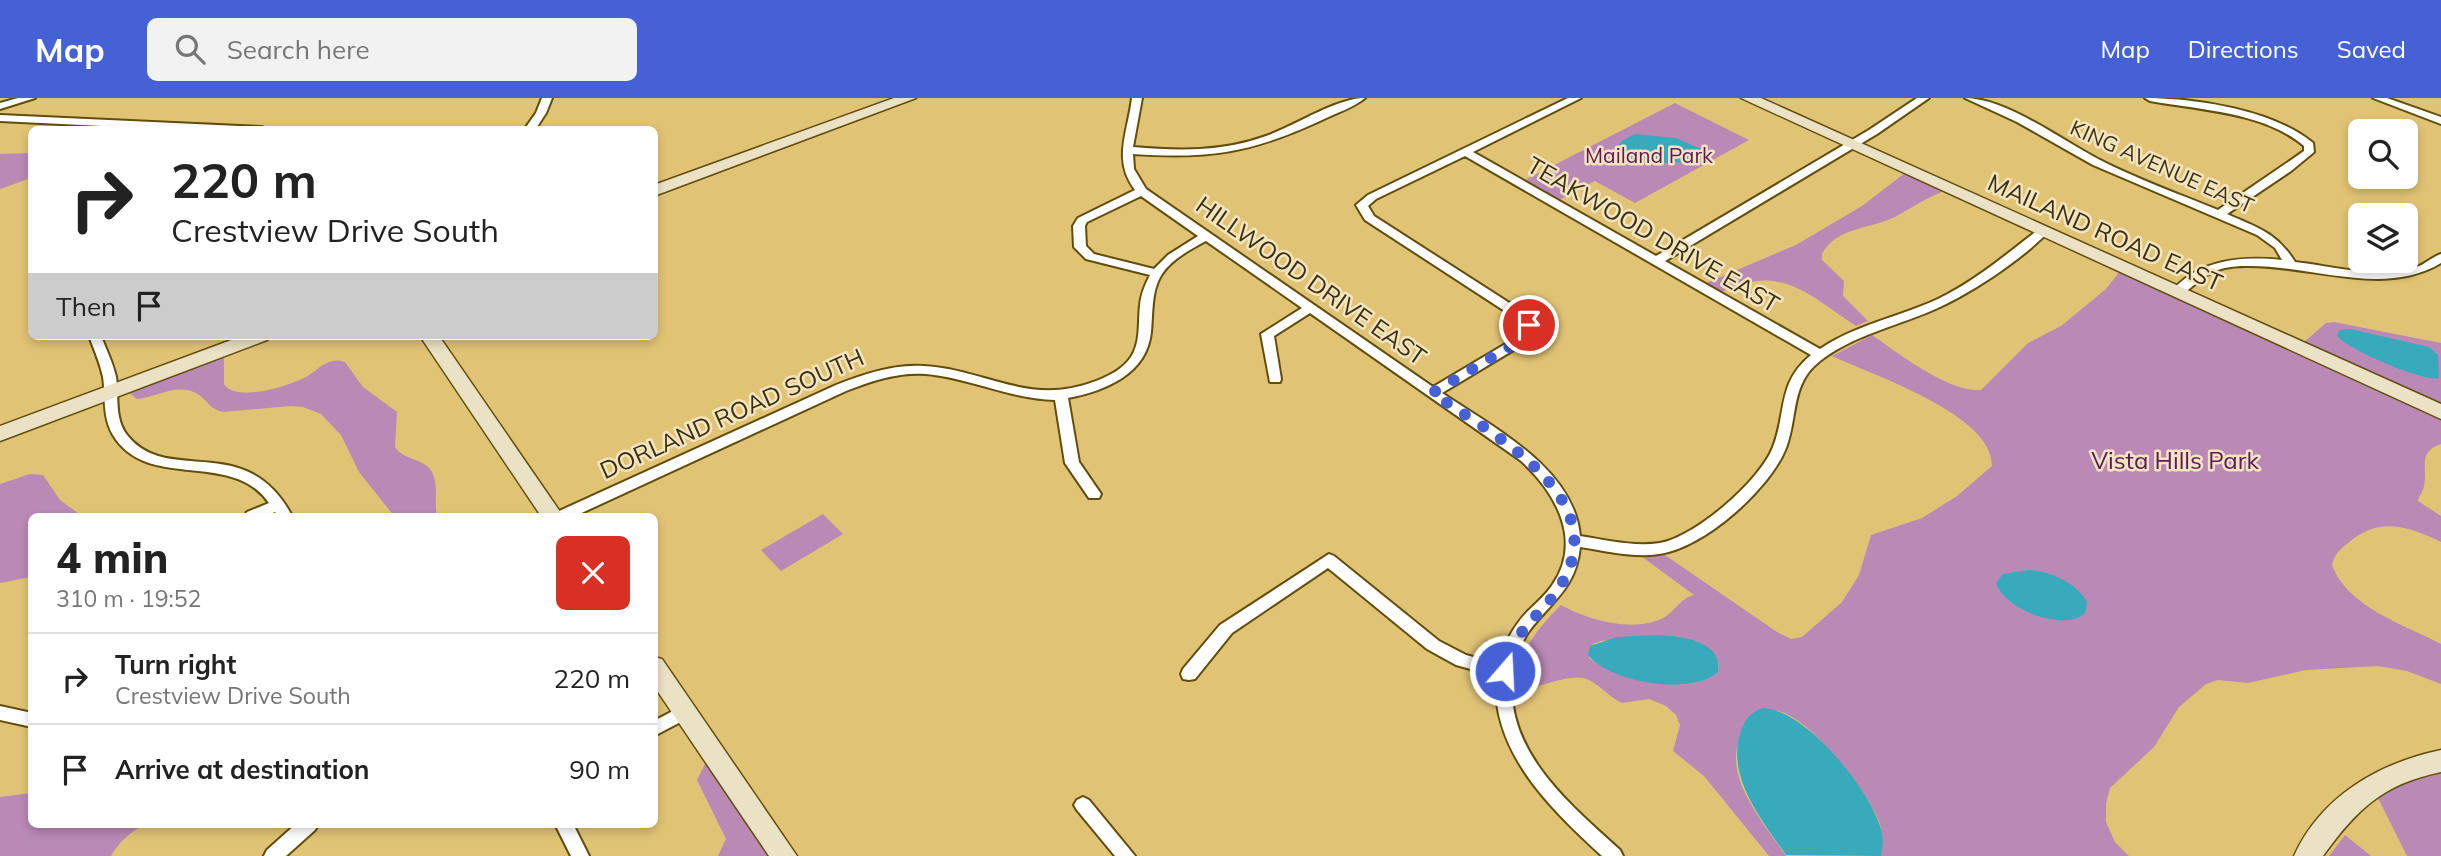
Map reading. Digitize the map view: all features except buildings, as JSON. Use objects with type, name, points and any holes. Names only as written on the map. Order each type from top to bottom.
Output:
[{"type":"street","points":[[0,106],[30,98]]},
{"type":"street","points":[[532,126],[547,98]]},
{"type":"street","points":[[658,190],[908,98]]},
{"type":"street","name":"HILLWOOD DRIVE EAST","points":[[1137,98],[1126,150],[1127,169],[1142,191],[1537,467],[1553,485],[1566,507],[1573,540],[1570,565],[1564,580],[1519,634],[1505,671],[1506,713],[1520,750],[1559,801],[1614,856]]},
{"type":"street","points":[[1126,150],[1189,153],[1232,149],[1261,142],[1360,98]]},
{"type":"street","points":[[1432,393],[1523,339],[1529,330],[1528,322],[1369,218],[1361,207],[1370,198],[1576,98]]},
{"type":"street","points":[[1656,261],[1852,145],[1924,98]]},
{"type":"street","name":"KING AVENUE EAST","points":[[1970,98],[2032,126],[2084,157],[2274,241],[2291,265]]},
{"type":"street","points":[[2150,98],[2245,116],[2303,138],[2310,148],[2309,153],[2278,176],[2249,191],[2219,215]]},
{"type":"street","points":[[2378,98],[2441,121]]},
{"type":"street","name":"MAILAND ROAD EAST","points":[[1755,99],[2441,412]]},
{"type":"street","points":[[0,118],[175,126]]},
{"type":"street","name":"TEAKWOOD DRIVE EAST","points":[[1466,152],[1820,355]]},
{"type":"street","points":[[1142,191],[1082,220],[1079,226],[1080,247],[1090,257],[1156,273],[1171,258],[1206,236]]},
{"type":"street","points":[[1573,540],[1643,549],[1671,546],[1686,539],[1749,492],[1766,475],[1778,454],[1786,405],[1793,386],[1804,369],[1820,355],[1864,331],[1925,309],[1959,293],[2043,231]]},
{"type":"street","points":[[2177,292],[2202,272],[2226,263],[2291,265],[2394,275],[2427,269],[2441,258]]},
{"type":"street","name":"DORLAND ROAD SOUTH","points":[[569,513],[841,388],[886,372],[924,370],[958,376],[1017,394],[1061,395],[1094,387],[1131,366],[1144,345],[1147,302],[1156,273]]},
{"type":"street","points":[[1275,379],[1267,334],[1310,308]]},
{"type":"street","points":[[96,340],[110,380],[108,406],[119,432],[138,452],[164,461],[213,465],[238,471],[263,486],[282,510]]},
{"type":"street","points":[[0,434],[249,340]]},
{"type":"street","points":[[432,340],[550,513]]},
{"type":"street","points":[[1061,395],[1072,463],[1094,495]]},
{"type":"street","points":[[1189,674],[1226,629],[1329,560],[1433,645],[1462,660],[1505,671]]},
{"type":"street","points":[[658,672],[784,856]]},
{"type":"street","points":[[658,727],[686,711]]},
{"type":"street","points":[[0,713],[28,719]]},
{"type":"street","points":[[2307,856],[2343,809],[2367,786],[2395,772],[2441,761]]},
{"type":"street","points":[[1083,805],[1126,856]]},
{"type":"street","points":[[273,856],[304,828]]},
{"type":"street","points":[[566,828],[580,856]]},
{"type":"green space","name":"Mailand Park","points":[[1675,103],[1749,140],[1635,203],[1595,181],[1559,200],[1525,180]]},
{"type":"green space","points":[[28,153],[28,179],[0,189],[0,154]]},
{"type":"green space","points":[[1905,173],[1944,191],[1886,221],[1845,234],[1828,245],[1822,254],[1822,260],[1844,281],[1843,296],[1868,321],[1856,326],[1808,294],[1777,282],[1742,284],[1722,292],[1706,283],[1796,245],[1862,206]]},
{"type":"green space","name":"Vista Hills Park","points":[[2120,271],[2441,417],[2441,444],[2426,456],[2424,486],[2418,501],[2441,516],[2441,542],[2405,528],[2394,526],[2371,529],[2338,552],[2332,565],[2350,592],[2364,603],[2395,622],[2441,644],[2441,684],[2407,671],[2378,666],[2306,670],[2248,683],[2218,680],[2206,684],[2179,707],[2154,747],[2110,788],[2106,804],[2106,822],[2115,842],[2129,856],[1881,856],[1880,824],[1864,794],[1838,758],[1806,727],[1778,711],[1767,710],[1757,712],[1747,721],[1736,757],[1737,770],[1747,796],[1786,856],[1769,856],[1704,776],[1673,751],[1680,725],[1676,715],[1666,706],[1649,699],[1622,703],[1593,682],[1581,678],[1517,688],[1521,663],[1530,642],[1561,605],[1597,620],[1639,624],[1663,618],[1685,599],[1694,595],[1641,556],[1665,555],[1777,632],[1791,639],[1802,637],[1842,602],[1859,575],[1871,535],[1922,518],[1957,496],[1992,466],[1987,447],[1973,430],[1952,413],[1900,385],[1832,356],[1872,335],[1939,379],[1968,389],[1981,390],[2028,343],[2061,326],[2106,289]],"holes":[[[1668,635],[1693,641],[1706,650],[1719,664],[1718,672],[1706,680],[1690,684],[1653,683],[1616,673],[1589,658],[1593,644],[1601,641]]]},
{"type":"green space","points":[[2334,322],[2441,343],[2441,405],[2303,343],[2326,323]]},
{"type":"green space","points":[[224,355],[224,384],[230,390],[251,393],[288,385],[328,362],[345,362],[363,387],[397,412],[395,447],[431,471],[435,482],[437,513],[392,513],[359,472],[341,435],[321,414],[303,407],[291,406],[223,412],[189,390],[174,390],[137,399],[128,392]]},
{"type":"green space","points":[[30,474],[43,475],[60,500],[78,513],[28,513],[28,578],[0,583],[0,484]]},
{"type":"green space","points":[[823,514],[843,534],[781,571],[761,550]]},
{"type":"green space","points":[[706,762],[769,856],[718,856],[726,839],[697,780]]},
{"type":"green space","points":[[2441,773],[2441,856],[2407,856],[2378,798],[2407,782]]},
{"type":"green space","points":[[28,793],[28,828],[140,828],[124,839],[111,856],[0,856],[0,797]]},
{"type":"green space","points":[[2345,835],[2371,856],[2329,856]]},
{"type":"water","points":[[1635,134],[1676,138],[1701,149],[1704,155],[1697,159],[1673,163],[1632,158],[1617,147]]},
{"type":"water","points":[[2350,329],[2429,347],[2438,355],[2439,378],[2418,375],[2368,356],[2337,335],[2340,330]]},
{"type":"water","points":[[2029,570],[2054,576],[2077,589],[2087,602],[2085,613],[2075,619],[2050,619],[2022,609],[2001,593],[1996,583],[2003,574]]},
{"type":"water","points":[[1677,636],[1707,647],[1718,662],[1718,672],[1706,680],[1690,684],[1651,683],[1614,673],[1588,655],[1590,646],[1617,637]]},
{"type":"water","points":[[1763,708],[1780,712],[1798,722],[1834,754],[1850,774],[1875,812],[1883,836],[1881,856],[1786,855],[1748,797],[1738,764],[1737,748],[1743,727],[1752,714]]},
{"type":"route","points":[[1505,671],[1519,634],[1531,617],[1556,593],[1566,576],[1573,540],[1570,522],[1558,492],[1537,467],[1432,393],[1523,339],[1528,333],[1529,325]]}]
